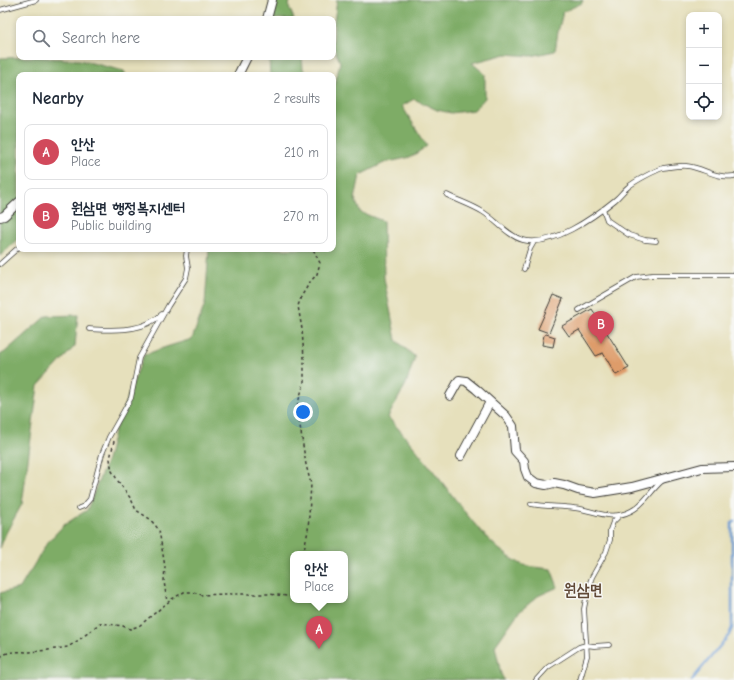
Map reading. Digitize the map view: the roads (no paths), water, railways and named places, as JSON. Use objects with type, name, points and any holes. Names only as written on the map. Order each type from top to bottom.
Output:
[{"type":"street","points":[[267,16],[272,0]]},
{"type":"street","points":[[240,72],[246,60]]},
{"type":"street","points":[[0,218],[16,205]]},
{"type":"street","points":[[450,396],[459,380],[466,381],[506,416],[512,426],[515,451],[524,461],[528,477],[536,483],[546,485],[554,483],[595,493],[632,487],[702,468],[734,467]]},
{"type":"street","points":[[461,456],[490,402]]},
{"type":"lane","points":[[0,10],[36,0]]},
{"type":"lane","points":[[447,196],[483,212],[522,240],[534,242],[552,238],[576,227],[616,199],[629,186],[662,169],[687,166],[719,176],[734,176]]},
{"type":"lane","points":[[603,209],[607,220],[629,235],[645,240],[656,241]]},
{"type":"lane","points":[[524,269],[530,249],[534,242]]},
{"type":"lane","points":[[0,264],[16,249]]},
{"type":"lane","points":[[79,508],[84,506],[90,499],[102,454],[111,434],[131,398],[139,358],[165,311],[186,278],[188,268],[187,252]]},
{"type":"lane","points":[[579,310],[636,277],[652,275],[734,275]]},
{"type":"lane","points":[[89,330],[138,327],[154,321],[165,311]]},
{"type":"lane","points":[[580,680],[587,656],[584,609],[588,588],[606,552],[613,522],[620,516],[632,511],[640,505],[667,477]]},
{"type":"lane","points":[[531,504],[576,508],[607,516],[620,516]]},
{"type":"lane","points":[[536,680],[548,667],[579,647],[586,645],[594,646],[609,644]]},
{"type":"waterway","points":[[692,680],[729,635],[732,628],[732,523],[734,521]]},
{"type":"place","name":"원삼면 행정복지센터","points":[[601,344]]},
{"type":"place","name":"안산","points":[[319,649]]},
{"type":"district","name":"원삼면","points":[[583,590]]}]
